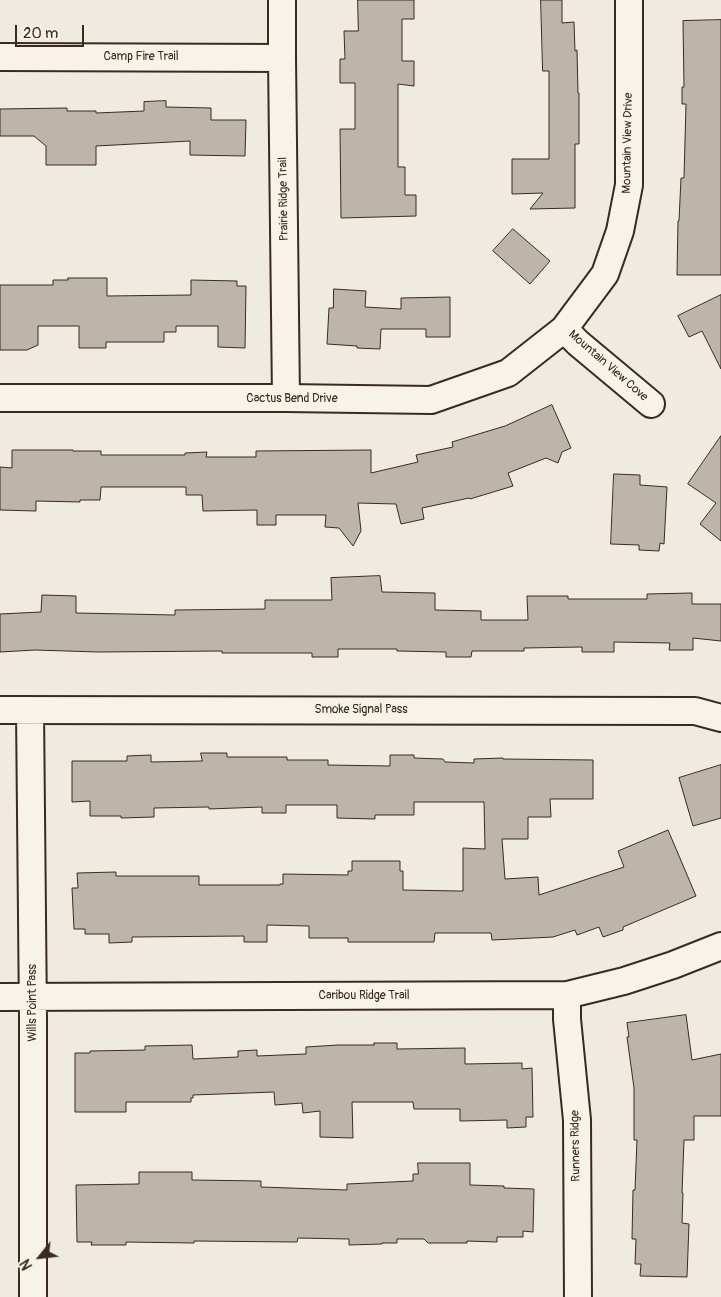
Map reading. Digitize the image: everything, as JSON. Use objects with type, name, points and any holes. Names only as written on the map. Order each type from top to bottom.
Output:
[{"type":"street","name":"Prairie Ridge Trail","points":[[282,0],[286,398]]},
{"type":"street","name":"Mountain View Drive","points":[[564,329],[605,274],[620,232],[629,185],[629,0]]},
{"type":"street","name":"Camp Fire Trail","points":[[0,57],[282,58]]},
{"type":"street","name":"Cactus Bend Drive","points":[[0,398],[431,400],[508,374],[564,329]]},
{"type":"street","name":"Mountain View Cove","points":[[564,329],[651,404]]},
{"type":"street","name":"Smoke Signal Pass","points":[[0,710],[695,711],[721,718]]},
{"type":"street","name":"Wills Point Pass","points":[[30,710],[33,997],[33,1297]]},
{"type":"street","name":"Caribou Ridge Trail","points":[[0,997],[567,995],[624,981],[721,946]]},
{"type":"street","name":"Runners Ridge","points":[[567,995],[577,1120],[578,1297]]},
{"type":"building","points":[[358,0],[414,0],[414,19],[402,19],[402,61],[414,61],[414,86],[398,84],[398,167],[405,167],[405,195],[416,195],[416,216],[341,218],[340,129],[355,129],[355,83],[340,83],[340,59],[345,59],[344,31],[358,31]]},
{"type":"building","points":[[541,0],[562,0],[562,23],[574,22],[579,93],[579,144],[575,144],[575,208],[530,209],[543,193],[512,194],[512,159],[549,159],[549,71],[543,71]]},
{"type":"building","points":[[721,20],[721,275],[677,275],[681,178],[684,178],[686,104],[682,104],[682,87],[684,87],[683,21]]},
{"type":"building","points":[[166,101],[166,107],[211,108],[211,120],[246,120],[245,156],[190,155],[190,141],[96,146],[96,165],[46,165],[46,146],[34,136],[0,136],[0,109],[67,108],[67,111],[96,111],[96,113],[144,111],[144,102]]},
{"type":"building","points":[[513,229],[550,261],[530,284],[493,251]]},
{"type":"building","points":[[68,278],[107,278],[107,296],[191,295],[191,280],[237,281],[237,286],[246,286],[245,348],[218,347],[218,326],[176,326],[176,332],[164,332],[164,342],[106,342],[106,348],[79,348],[79,326],[38,326],[38,345],[27,350],[0,350],[0,285],[53,285],[53,280],[68,280]]},
{"type":"building","points":[[334,289],[366,291],[365,307],[401,309],[401,298],[450,297],[450,337],[426,337],[426,329],[381,329],[380,349],[327,344],[329,308],[333,308]]},
{"type":"building","points":[[721,295],[721,369],[702,331],[689,337],[678,316]]},
{"type":"building","points":[[552,405],[571,448],[562,452],[558,463],[546,458],[508,473],[513,486],[470,499],[422,508],[424,519],[401,524],[396,504],[358,503],[361,531],[353,546],[339,528],[325,527],[326,515],[276,515],[276,525],[257,525],[257,510],[203,511],[202,495],[186,495],[186,487],[101,487],[100,500],[80,500],[80,502],[36,501],[36,511],[0,510],[0,467],[12,468],[12,450],[101,451],[101,455],[185,455],[185,453],[207,452],[206,457],[256,457],[256,451],[371,450],[371,473],[418,462],[416,455],[453,447],[452,442],[505,426]]},
{"type":"building","points":[[721,436],[721,541],[700,524],[716,503],[688,484]]},
{"type":"building","points":[[614,474],[640,475],[640,485],[667,487],[664,544],[660,543],[659,551],[639,550],[639,545],[611,544]]},
{"type":"building","points":[[380,576],[382,592],[435,593],[435,610],[481,611],[481,620],[528,620],[527,596],[568,596],[568,599],[647,599],[647,594],[692,593],[692,604],[721,604],[721,641],[693,638],[693,650],[669,650],[670,643],[614,642],[614,652],[582,652],[582,647],[524,648],[524,651],[472,651],[471,657],[446,657],[446,652],[397,651],[397,649],[338,649],[338,657],[312,657],[312,653],[222,653],[222,651],[98,652],[35,650],[0,652],[0,614],[41,612],[42,595],[76,596],[76,613],[175,615],[175,610],[265,609],[265,600],[332,600],[331,578]]},
{"type":"building","points":[[201,753],[227,753],[227,757],[287,757],[287,760],[328,760],[328,765],[390,766],[390,755],[414,755],[414,758],[474,763],[474,759],[503,758],[593,760],[593,799],[550,799],[551,817],[528,817],[528,839],[502,839],[505,879],[538,877],[539,895],[624,867],[618,851],[668,830],[696,896],[623,927],[623,930],[603,937],[599,927],[577,935],[575,930],[553,937],[492,940],[491,933],[435,933],[434,942],[348,942],[348,938],[309,938],[309,926],[267,925],[267,942],[244,942],[244,936],[132,937],[132,942],[109,943],[109,934],[85,934],[85,929],[74,929],[72,888],[78,888],[77,873],[116,872],[116,876],[199,876],[199,885],[280,885],[283,884],[283,874],[348,875],[348,871],[352,871],[352,861],[400,861],[400,871],[403,871],[403,890],[463,891],[463,848],[485,849],[484,802],[414,802],[414,815],[375,815],[375,819],[337,818],[337,805],[286,805],[286,813],[262,813],[262,807],[209,809],[209,807],[154,808],[154,817],[121,818],[121,816],[90,816],[90,801],[72,802],[72,761],[127,761],[127,756],[151,755],[151,762],[202,761]]},
{"type":"building","points":[[721,765],[721,818],[693,826],[679,778]]},
{"type":"building","points":[[686,1015],[692,1060],[721,1054],[721,1116],[694,1116],[694,1140],[684,1140],[682,1223],[689,1224],[687,1277],[640,1276],[641,1264],[635,1264],[636,1239],[632,1239],[637,1140],[634,1140],[634,1088],[627,1023]]},
{"type":"building","points":[[374,1043],[397,1043],[397,1049],[465,1048],[465,1064],[522,1063],[522,1069],[532,1068],[533,1117],[526,1117],[526,1127],[507,1128],[507,1120],[460,1121],[460,1109],[414,1109],[413,1102],[352,1102],[353,1138],[320,1137],[320,1111],[303,1113],[302,1103],[275,1105],[274,1092],[193,1095],[191,1102],[126,1102],[126,1112],[75,1112],[75,1053],[145,1050],[145,1046],[192,1045],[193,1059],[238,1057],[238,1051],[257,1050],[257,1056],[306,1054],[306,1047],[374,1045]]},
{"type":"building","points":[[418,1163],[470,1163],[470,1185],[534,1189],[533,1232],[523,1231],[523,1237],[497,1237],[497,1242],[467,1241],[467,1243],[428,1243],[424,1239],[397,1239],[397,1243],[349,1245],[349,1239],[298,1238],[297,1242],[194,1241],[194,1243],[126,1242],[126,1245],[91,1245],[92,1242],[77,1242],[76,1185],[139,1184],[139,1172],[192,1172],[192,1180],[261,1181],[261,1187],[347,1190],[347,1184],[413,1181],[413,1174],[418,1174]]}]
